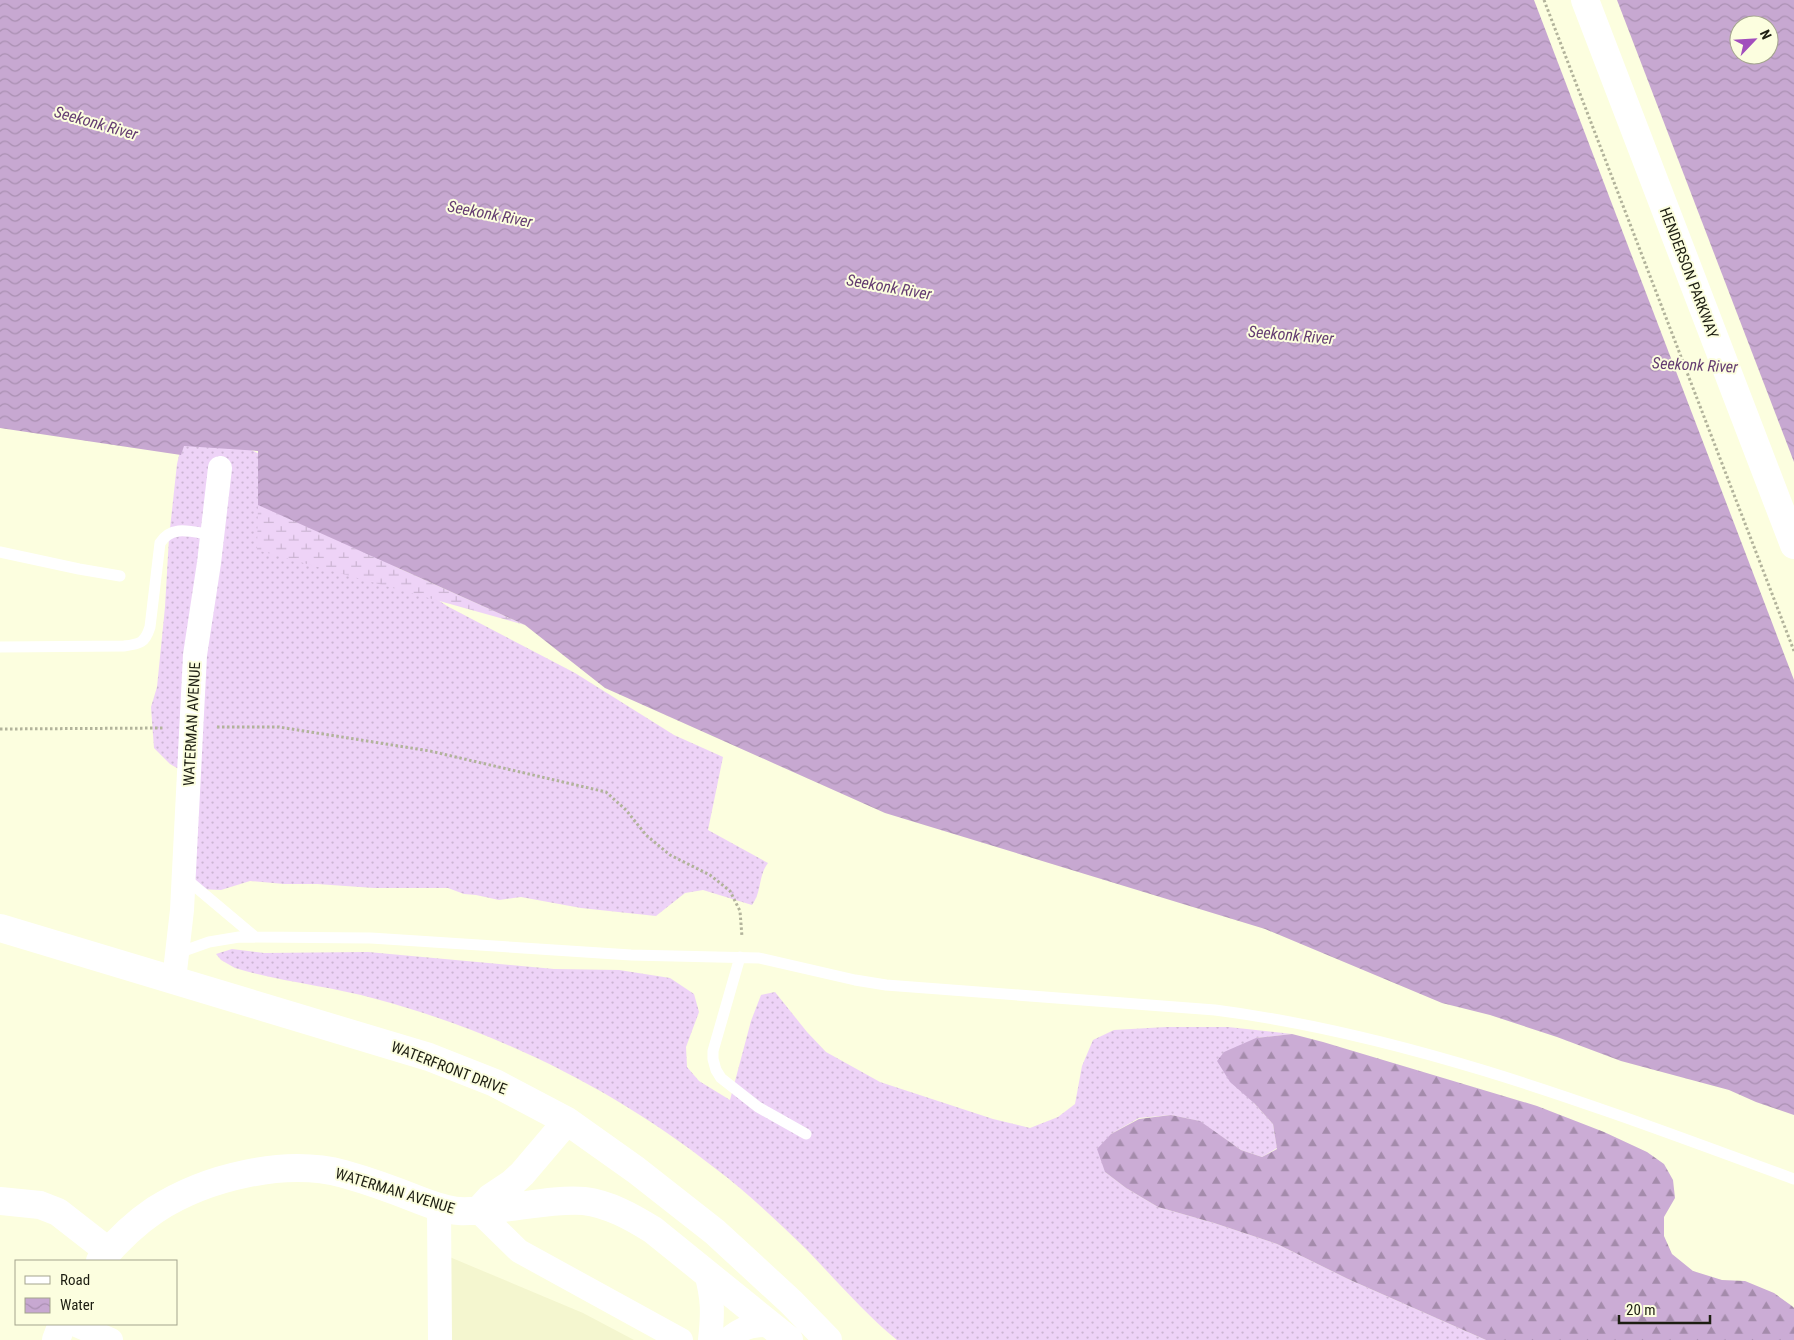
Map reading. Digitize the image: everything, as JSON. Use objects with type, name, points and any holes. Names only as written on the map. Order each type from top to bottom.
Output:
[{"type":"main road","name":"HENDERSON PARKWAY","points":[[1585,0],[1794,545]]},
{"type":"main road","name":"WATERFRONT DRIVE","points":[[0,928],[429,1057],[495,1083],[567,1121],[605,1150],[636,1170],[715,1232],[791,1302],[828,1340]]},
{"type":"main road","points":[[478,1211],[490,1198],[522,1174],[567,1121]]},
{"type":"main road","name":"WATERMAN AVENUE","points":[[104,1256],[140,1221],[178,1197],[218,1182],[277,1169],[302,1168],[332,1171],[372,1183],[438,1207],[459,1211],[478,1211],[566,1201],[584,1201],[601,1205],[629,1216],[653,1230],[779,1333]]},
{"type":"main road","points":[[0,1201],[40,1205],[58,1212],[104,1256]]},
{"type":"main road","points":[[56,1340],[62,1325]]},
{"type":"street","name":"WATERMAN AVENUE","points":[[174,980],[184,877],[193,681],[220,468]]},
{"type":"street","points":[[438,1207],[440,1340]]},
{"type":"street","points":[[478,1211],[519,1251],[681,1340]]},
{"type":"street","points":[[706,1273],[712,1295],[713,1310],[710,1340]]},
{"type":"street","points":[[76,1325],[111,1340]]},
{"type":"street","points":[[727,1340],[737,1331],[751,1325],[779,1333]]},
{"type":"lane","points":[[0,647],[124,646],[142,642],[147,636],[150,627],[160,543],[165,535],[183,530],[212,535]]},
{"type":"lane","points":[[0,552],[120,576]]},
{"type":"lane","points":[[184,877],[254,936]]},
{"type":"lane","points":[[178,953],[226,938],[254,936],[371,938],[631,955],[740,957],[780,962],[855,980],[886,985],[1215,1010],[1313,1026],[1370,1038],[1525,1083],[1794,1179]]},
{"type":"lane","points":[[740,957],[713,1051],[716,1070],[722,1078],[758,1107],[806,1134]]},
{"type":"path","points":[[1544,0],[1794,651]]},
{"type":"path","points":[[210,728],[280,727],[430,751],[606,792],[626,810],[646,835],[670,855],[710,875],[730,891],[740,911],[743,931],[740,957]]},
{"type":"path","points":[[0,729],[170,728]]},
{"type":"shaded area","points":[[433,1250],[583,1313],[634,1340],[435,1340]]},
{"type":"green space","points":[[222,437],[262,455],[423,590],[447,606],[575,673],[674,735],[723,757],[708,830],[768,863],[752,905],[703,890],[685,893],[656,916],[581,908],[521,897],[499,900],[464,894],[448,888],[374,888],[250,881],[221,890],[173,888],[182,771],[170,764],[154,748],[151,707],[157,687],[165,607],[169,538],[177,464],[181,447],[178,444]]},
{"type":"green space","points":[[258,505],[525,625],[257,550]]},
{"type":"green space","points":[[232,949],[264,953],[368,952],[554,969],[619,970],[670,978],[694,994],[699,1012],[686,1047],[687,1067],[699,1081],[730,1100],[751,1021],[761,995],[775,992],[807,1032],[826,1052],[880,1082],[993,1119],[1030,1128],[1058,1117],[1075,1104],[1082,1066],[1093,1040],[1114,1030],[1166,1027],[1228,1027],[1292,1034],[1256,1038],[1254,1103],[1273,1124],[1277,1148],[1262,1157],[1241,1150],[1199,1121],[1171,1115],[1139,1118],[1111,1134],[1105,1172],[1126,1188],[1158,1207],[1277,1244],[1348,1279],[1486,1340],[897,1340],[862,1308],[806,1249],[739,1188],[678,1140],[597,1089],[511,1046],[467,1028],[376,999],[235,968],[221,960],[216,954]]},
{"type":"green space","points":[[1292,1034],[1537,1106],[1604,1132],[1647,1152],[1664,1164],[1673,1180],[1675,1198],[1664,1217],[1664,1236],[1672,1254],[1693,1271],[1722,1280],[1745,1281],[1774,1293],[1794,1308],[1794,1340],[1486,1340],[1348,1279],[1277,1244],[1158,1207],[1126,1188],[1105,1172],[1097,1149],[1111,1134],[1139,1119],[1171,1115],[1200,1121],[1241,1150],[1262,1157],[1277,1149],[1273,1124],[1254,1103],[1230,1082],[1217,1061],[1224,1052],[1256,1038]]},
{"type":"water","name":"Seekonk River","points":[[0,0],[1794,0],[1794,1115],[1756,1102],[1729,1090],[1621,1061],[1490,1015],[1442,1003],[1265,929],[885,813],[605,688],[525,625],[258,505],[258,451],[184,446],[181,455],[0,428]]},
{"type":"pier","points":[[1534,0],[1617,0],[1794,462],[1794,680]]}]
